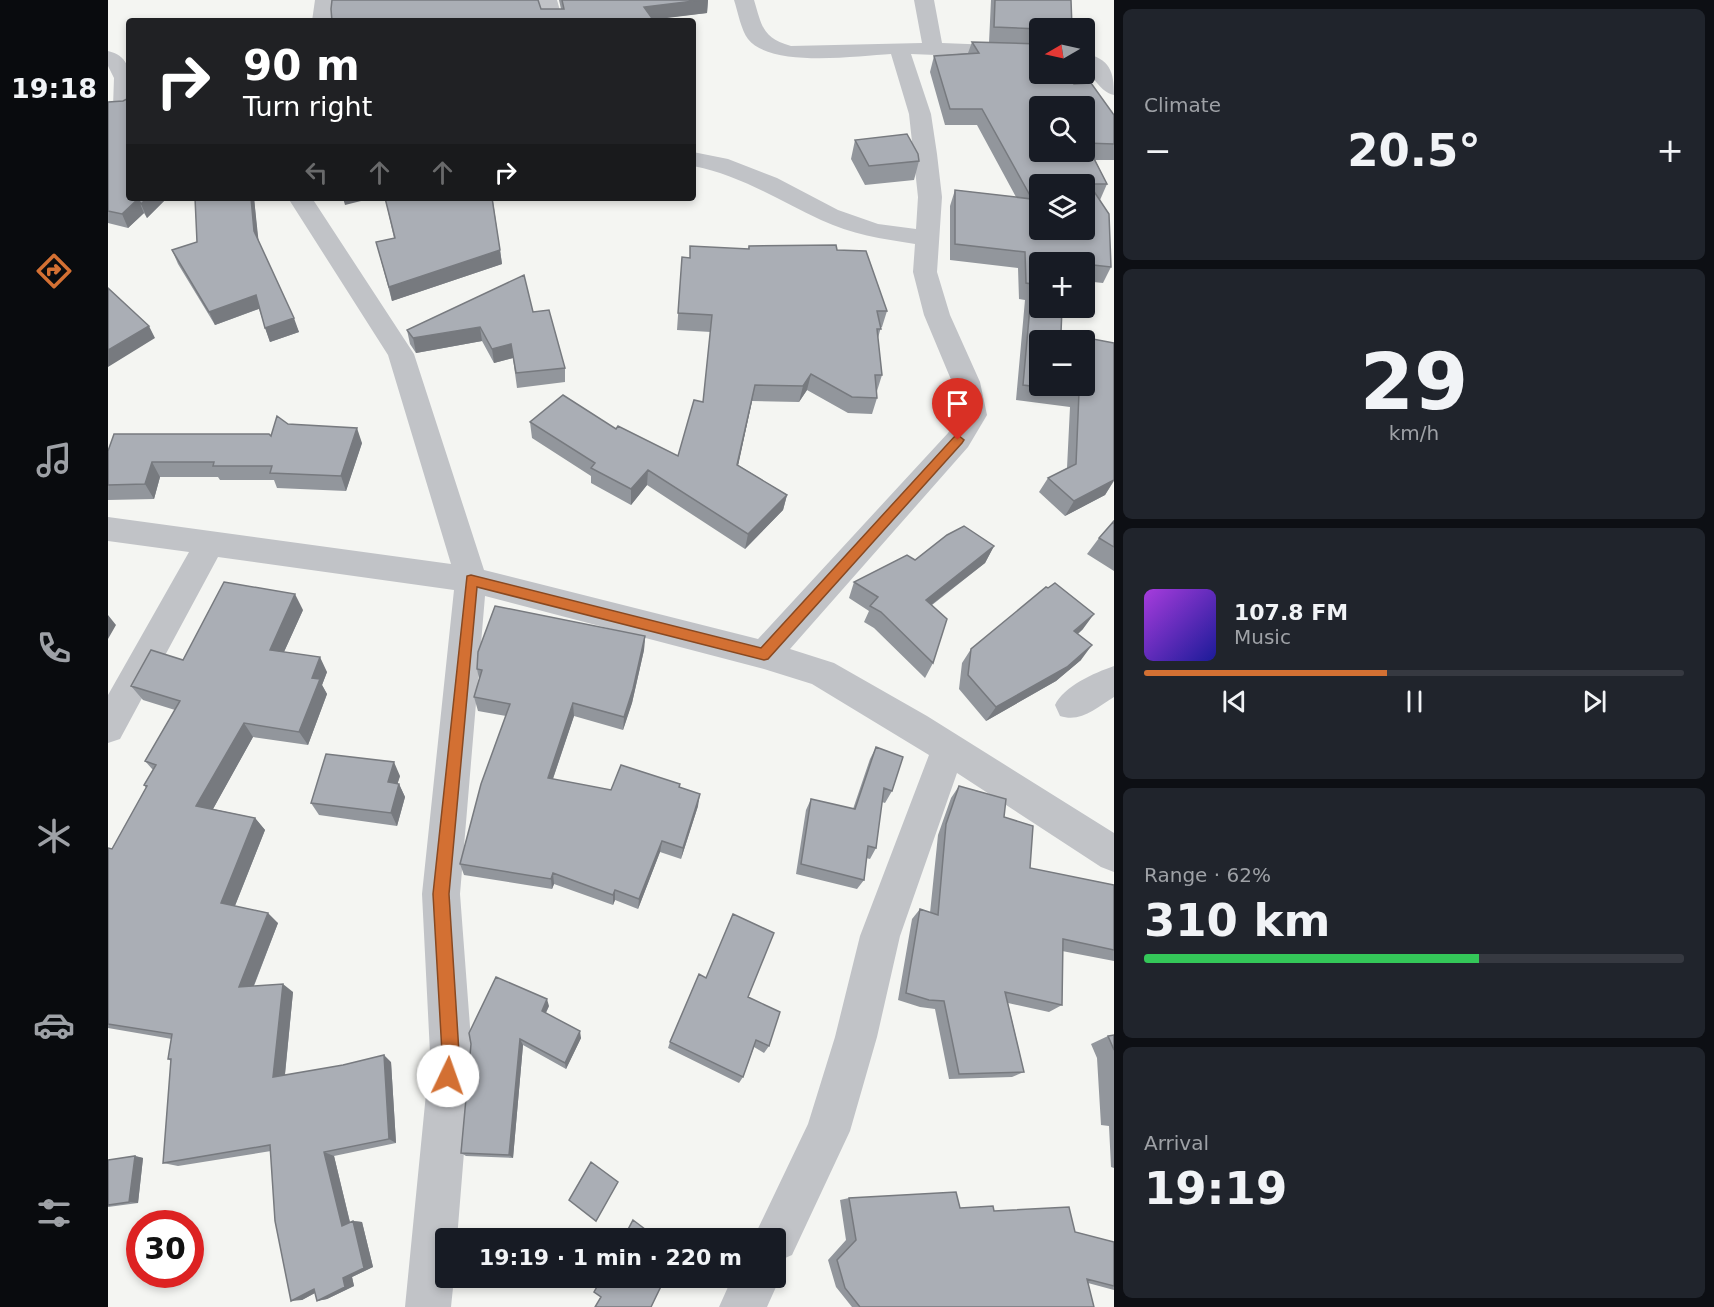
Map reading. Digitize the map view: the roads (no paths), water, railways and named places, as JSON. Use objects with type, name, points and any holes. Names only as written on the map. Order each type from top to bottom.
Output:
[{"type":"street","points":[[322,18],[325,0]]},
{"type":"street","points":[[744,0],[756,36],[768,46],[790,52],[899,48],[1029,53]]},
{"type":"street","points":[[924,0],[933,49]]},
{"type":"street","points":[[764,654],[958,440],[973,415],[966,382],[936,315],[925,272],[930,197],[926,154],[920,114],[899,48]]},
{"type":"street","points":[[108,57],[117,62],[124,71],[120,108]]},
{"type":"street","points":[[1095,65],[1114,89]]},
{"type":"street","points":[[696,160],[720,164],[769,183],[830,215],[874,231],[928,238]]},
{"type":"street","points":[[302,201],[401,354],[471,580],[441,894],[451,1053],[428,1307]]},
{"type":"street","points":[[108,529],[471,580],[764,654],[822,672],[915,727],[1114,854]]},
{"type":"street","points":[[108,728],[209,544]]},
{"type":"street","points":[[1072,705],[1114,680]]},
{"type":"street","points":[[781,1228],[828,1131],[856,1037],[880,936],[948,750]]},
{"type":"street","points":[[742,1307],[752,1288]]}]
